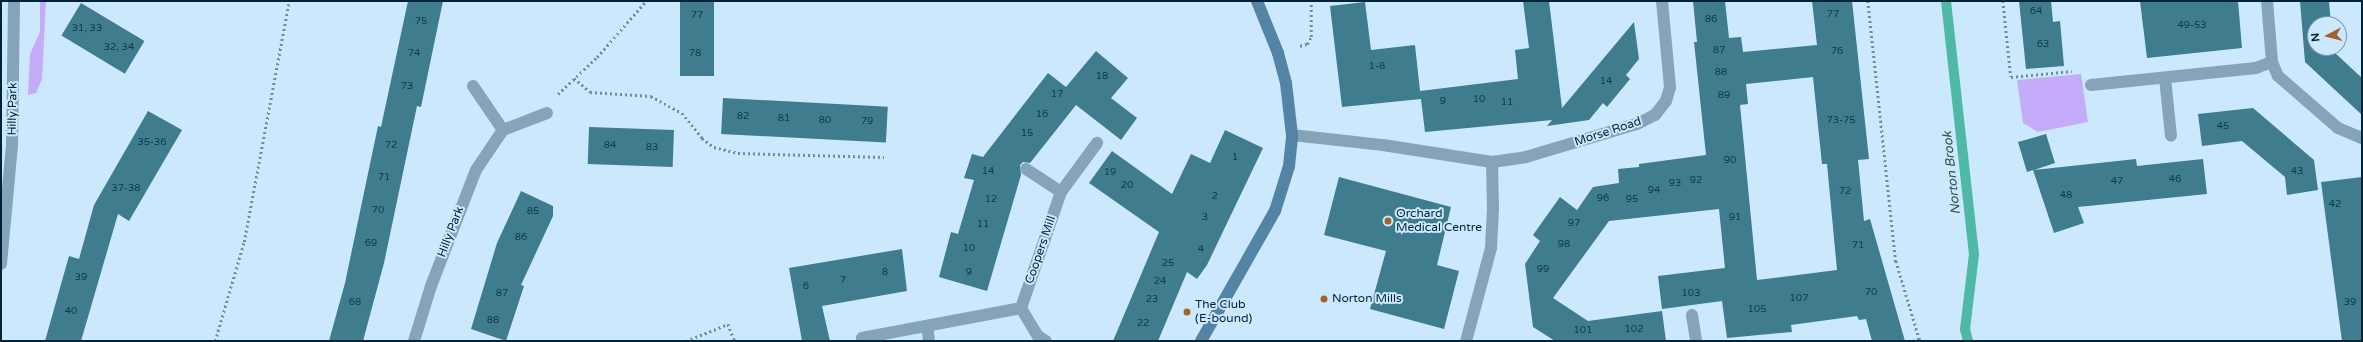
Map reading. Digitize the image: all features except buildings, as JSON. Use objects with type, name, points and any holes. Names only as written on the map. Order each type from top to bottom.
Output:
[{"type":"main road","points":[[1201,341],[1275,211],[1289,166],[1292,136],[1291,108],[1278,53],[1257,1]]},
{"type":"street","name":"Hilly Park","points":[[1,264],[12,146],[14,1]]},
{"type":"street","name":"Morse Road","points":[[1292,136],[1383,145],[1492,162],[1526,157],[1630,126],[1655,115],[1666,101],[1670,87],[1662,1]]},
{"type":"street","points":[[2267,1],[2272,62],[2278,76],[2338,128],[2362,138]]},
{"type":"street","points":[[2091,85],[2256,68],[2272,62]]},
{"type":"street","points":[[2165,78],[2171,136]]},
{"type":"street","points":[[473,86],[503,130],[547,113]]},
{"type":"street","name":"Hilly Park","points":[[414,341],[431,286],[476,170],[503,130]]},
{"type":"street","name":"Coopers Mill","points":[[1021,308],[1061,192],[1096,143]]},
{"type":"street","points":[[1466,341],[1491,248],[1494,209],[1492,162]]},
{"type":"street","points":[[1026,169],[1061,192]]},
{"type":"street","points":[[862,338],[1021,308],[1038,336],[1046,341]]},
{"type":"street","points":[[1692,315],[1696,341]]},
{"type":"street","points":[[927,326],[930,341]]},
{"type":"path","points":[[215,341],[244,242],[289,1]]},
{"type":"path","points":[[547,113],[561,88],[596,57],[646,1]]},
{"type":"path","points":[[1278,53],[1307,44],[1311,37],[1311,1]]},
{"type":"path","points":[[1868,1],[1896,261],[1920,340],[1912,341]]},
{"type":"path","points":[[2003,1],[2011,77],[2089,69],[2091,85]]},
{"type":"path","points":[[574,78],[590,92],[651,96],[682,113],[702,138],[714,147],[738,153],[884,158]]},
{"type":"path","points":[[686,341],[728,324],[735,341]]},
{"type":"shaded area","points":[[40,1],[46,1],[42,79],[36,93],[28,95],[30,54],[40,32]]},
{"type":"shaded area","points":[[2081,74],[2088,122],[2038,132],[2023,123],[2017,80]]},
{"type":"waterway","name":"Norton Brook","points":[[1946,1],[1974,254],[1965,329],[1968,341]]},
{"type":"place","name":"Orchard Medical Centre","points":[[1388,221]]},
{"type":"place","name":"Norton Mills","points":[[1324,299]]},
{"type":"place","name":"The Club (E-bound)","points":[[1187,312]]}]
